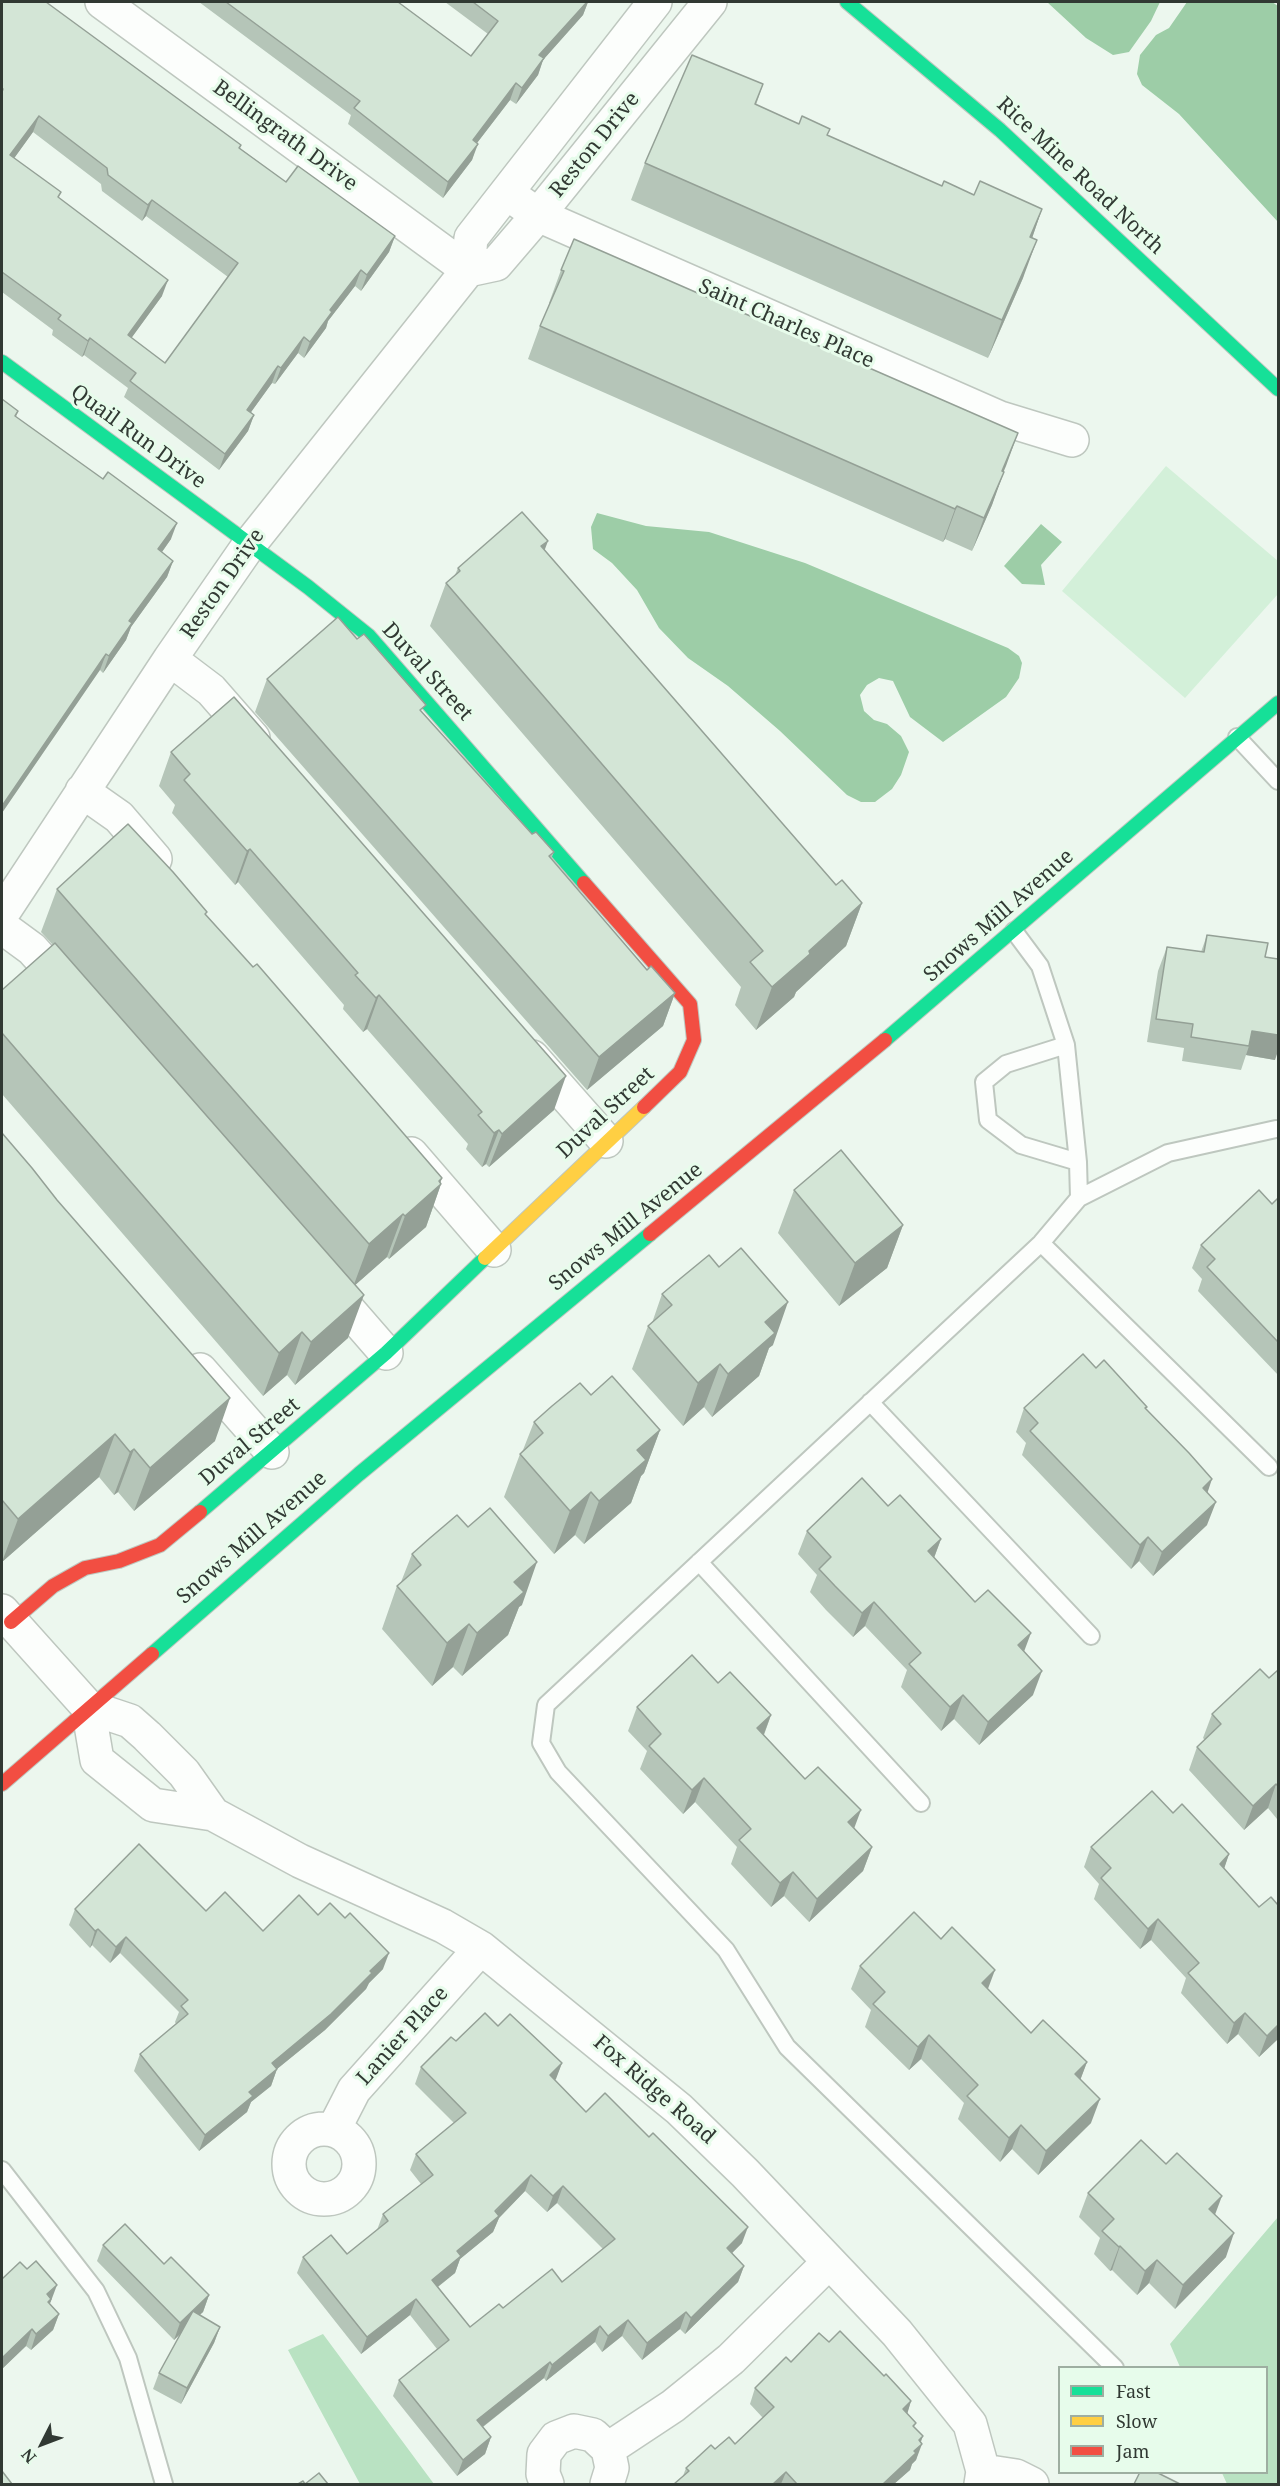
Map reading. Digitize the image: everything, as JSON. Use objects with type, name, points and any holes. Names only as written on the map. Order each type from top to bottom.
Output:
[{"type":"main road","name":"Rice Mine Road North","points":[[847,2],[1000,130],[1278,389]]},
{"type":"main road","name":"Quail Run Drive","points":[[2,362],[249,545]]},
{"type":"main road","name":"Duval Street","points":[[6,1616],[85,1568],[119,1561],[160,1545],[272,1452],[386,1353],[680,1072],[694,1040],[690,1004],[369,636],[308,587],[249,545]]},
{"type":"main road","name":"Snows Mill Avenue","points":[[2,1784],[359,1474],[902,1026],[1278,703]]},
{"type":"street","name":"Bellingrath Drive","points":[[102,2],[468,270]]},
{"type":"street","name":"Reston Drive","points":[[468,270],[496,264],[710,2]]},
{"type":"street","name":"Reston Drive","points":[[2,914],[170,659],[249,545],[468,270],[471,238],[652,3]]},
{"type":"street","points":[[652,3],[684,33]]},
{"type":"street","name":"Saint Charles Place","points":[[507,193],[538,215],[1000,418],[1072,440]]},
{"type":"street","points":[[170,659],[211,690],[274,762]]},
{"type":"street","points":[[82,791],[119,817],[173,880]]},
{"type":"street","points":[[2,927],[33,949],[87,1011]]},
{"type":"street","points":[[511,1033],[606,1141]]},
{"type":"street","points":[[392,1133],[494,1250]]},
{"type":"street","points":[[308,1263],[386,1353]]},
{"type":"street","points":[[179,1346],[272,1452]]},
{"type":"street","points":[[6,1616],[88,1707]]},
{"type":"street","name":"Fox Ridge Road","points":[[213,1814],[184,1773],[130,1721],[88,1707],[97,1760],[153,1805],[213,1814],[300,1861],[443,1926],[481,1948],[679,2109],[745,2174],[897,2333],[970,2424],[982,2478]]},
{"type":"street","name":"Lanier Place","points":[[334,2129],[354,2090],[481,1948]]},
{"type":"street","points":[[608,2449],[673,2406],[731,2359],[829,2262]]},
{"type":"street","points":[[548,2484],[543,2474],[542,2464],[549,2445],[564,2433],[584,2432],[601,2441],[608,2449],[612,2468],[607,2484]]},
{"type":"street","points":[[982,2478],[1016,2475],[1032,2484]]},
{"type":"lane","points":[[1237,737],[1278,781]]},
{"type":"lane","points":[[1014,930],[1040,966],[1066,1044],[1078,1162],[1079,1198]]},
{"type":"lane","points":[[1066,1044],[1006,1064],[984,1082],[988,1120],[1022,1145],[1078,1162]]},
{"type":"lane","points":[[1114,2366],[786,2047],[726,1950],[558,1772],[541,1743],[546,1705],[1041,1243],[1079,1198],[1168,1153],[1275,1129]]},
{"type":"lane","points":[[1041,1243],[1269,1467]]},
{"type":"lane","points":[[870,1402],[1091,1636]]},
{"type":"lane","points":[[699,1562],[921,1803]]},
{"type":"lane","points":[[2,2170],[96,2291],[128,2358],[164,2484]]},
{"type":"shaded area","points":[[1047,2],[1160,2],[1151,21],[1129,52],[1113,55],[1086,38]]},
{"type":"shaded area","points":[[1187,2],[1272,2],[1278,6],[1278,222],[1179,114],[1142,85],[1137,74],[1140,55],[1156,35],[1169,28]]},
{"type":"shaded area","points":[[1166,466],[1278,561],[1278,594],[1185,698],[1062,591]]},
{"type":"shaded area","points":[[597,513],[646,526],[709,532],[805,563],[1008,648],[1019,656],[1022,663],[1019,678],[1006,697],[943,742],[910,717],[893,681],[879,678],[867,685],[860,695],[864,711],[874,720],[887,724],[901,736],[909,752],[901,775],[892,789],[875,802],[861,802],[847,795],[780,731],[728,686],[688,658],[659,628],[637,590],[612,563],[593,549],[591,527]]},
{"type":"shaded area","points":[[1041,524],[1062,542],[1041,565],[1045,585],[1022,584],[1004,566]]},
{"type":"shaded area","points":[[1278,2217],[1278,2484],[1227,2484],[1222,2474],[1268,2474],[1268,2366],[1180,2366],[1170,2344]]},
{"type":"shaded area","points":[[323,2334],[434,2484],[360,2484],[288,2350]]},
{"type":"building","points":[[2,2],[46,2],[241,145],[239,148],[286,182],[298,166],[395,236],[367,275],[361,270],[330,310],[332,312],[310,342],[304,337],[281,368],[278,366],[247,410],[254,415],[225,454],[130,381],[136,373],[90,338],[88,341],[58,319],[61,315],[2,272]],"holes":[[[39,116],[107,168],[108,175],[148,205],[152,200],[238,263],[165,363],[128,335],[168,280],[58,197],[61,192],[10,155]]]},
{"type":"building","points":[[226,2],[398,2],[471,56],[498,21],[473,2],[587,2],[539,55],[544,58],[522,88],[516,83],[473,140],[478,144],[448,182],[354,108],[360,101]]},
{"type":"building","points":[[692,55],[763,84],[755,104],[799,124],[802,116],[830,129],[827,135],[942,186],[944,181],[974,195],[980,181],[1042,209],[1030,237],[1037,240],[1002,320],[645,163]]},
{"type":"building","points":[[574,239],[1018,433],[984,518],[957,506],[955,509],[540,326],[564,271],[561,270]]},
{"type":"building","points":[[2,399],[18,411],[15,416],[103,479],[108,472],[177,523],[158,549],[173,561],[129,621],[132,623],[109,656],[106,654],[2,806]]},
{"type":"building","points":[[522,512],[548,541],[541,546],[836,885],[842,880],[862,903],[809,951],[810,954],[772,987],[750,962],[763,951],[446,583],[460,571],[458,568]]},
{"type":"building","points":[[338,617],[357,639],[364,634],[426,705],[420,710],[532,834],[536,832],[554,852],[549,856],[647,970],[651,966],[675,993],[599,1057],[267,679]]},
{"type":"building","points":[[234,697],[566,1076],[502,1134],[499,1130],[494,1133],[478,1115],[482,1112],[379,995],[376,998],[355,975],[358,973],[250,849],[247,851],[184,780],[190,774],[171,752]]},
{"type":"building","points":[[128,824],[173,872],[207,912],[205,914],[253,967],[257,964],[442,1178],[439,1181],[441,1184],[369,1244],[57,889]]},
{"type":"building","points":[[1207,935],[1268,943],[1265,957],[1278,959],[1278,1035],[1252,1031],[1249,1046],[1191,1037],[1193,1024],[1156,1019],[1167,947],[1204,952]]},
{"type":"building","points":[[55,943],[364,1295],[311,1342],[302,1332],[279,1353],[2,1033],[2,990]]},
{"type":"building","points":[[2,1133],[57,1200],[230,1398],[150,1468],[134,1449],[130,1452],[115,1434],[18,1519],[2,1500]]},
{"type":"building","points":[[841,1150],[903,1225],[855,1263],[794,1190]]},
{"type":"building","points":[[1259,1190],[1272,1204],[1278,1198],[1278,1342],[1207,1267],[1215,1259],[1201,1245]]},
{"type":"building","points":[[741,1248],[788,1302],[765,1322],[775,1333],[728,1374],[720,1364],[698,1383],[648,1326],[672,1305],[662,1294],[681,1278],[709,1255],[719,1267]]},
{"type":"building","points":[[1083,1354],[1096,1368],[1104,1360],[1147,1407],[1145,1408],[1212,1479],[1203,1488],[1216,1502],[1162,1552],[1148,1537],[1140,1545],[1030,1431],[1038,1423],[1024,1408]]},
{"type":"building","points":[[612,1376],[660,1430],[637,1450],[646,1460],[599,1501],[591,1492],[570,1511],[520,1454],[543,1433],[534,1422],[552,1406],[580,1383],[591,1395]]},
{"type":"building","points":[[862,1478],[888,1506],[900,1495],[941,1539],[928,1551],[975,1602],[988,1590],[1031,1633],[1018,1645],[1042,1671],[988,1722],[963,1695],[950,1707],[909,1664],[921,1653],[874,1602],[862,1613],[819,1569],[831,1557],[807,1531]]},
{"type":"building","points":[[490,1508],[537,1562],[514,1582],[524,1592],[477,1633],[469,1624],[447,1643],[397,1586],[421,1565],[412,1554],[457,1515],[468,1527]]},
{"type":"building","points":[[692,1655],[718,1683],[730,1672],[771,1715],[757,1728],[805,1779],[818,1767],[861,1810],[848,1822],[872,1847],[817,1899],[793,1872],[780,1883],[739,1840],[751,1829],[704,1778],[692,1790],[649,1746],[661,1734],[637,1707]]},
{"type":"building","points":[[1260,1669],[1269,1678],[1278,1670],[1278,1786],[1276,1784],[1253,1806],[1197,1747],[1221,1724],[1212,1714]]},
{"type":"building","points":[[1152,1791],[1173,1813],[1182,1804],[1229,1854],[1220,1864],[1259,1907],[1271,1897],[1278,1905],[1278,2025],[1267,2036],[1245,2013],[1234,2023],[1188,1973],[1199,1963],[1158,1919],[1148,1929],[1101,1878],[1111,1868],[1091,1847]]},
{"type":"building","points":[[139,1844],[206,1911],[225,1892],[263,1931],[299,1895],[318,1915],[330,1903],[345,1918],[350,1913],[389,1953],[331,2014],[272,2063],[277,2069],[249,2092],[253,2096],[205,2135],[140,2054],[188,2014],[181,2006],[188,2000],[126,1937],[116,1947],[98,1929],[95,1931],[75,1909]]},
{"type":"building","points":[[914,1912],[941,1939],[952,1927],[995,1970],[982,1983],[1031,2033],[1043,2020],[1087,2062],[1075,2074],[1100,2099],[1046,2151],[1021,2125],[1009,2138],[967,2096],[978,2085],[929,2035],[918,2047],[873,2004],[885,1992],[860,1966]]},
{"type":"building","points":[[485,2013],[498,2026],[510,2014],[562,2063],[550,2075],[586,2112],[605,2093],[649,2137],[653,2133],[748,2227],[727,2248],[744,2266],[691,2318],[686,2312],[647,2343],[628,2320],[608,2336],[600,2326],[552,2365],[550,2362],[477,2420],[491,2437],[463,2460],[399,2380],[449,2340],[416,2299],[367,2337],[303,2257],[331,2235],[347,2254],[388,2221],[383,2214],[433,2175],[416,2154],[466,2113],[421,2067],[451,2037],[456,2041]],"holes":[[[531,2175],[553,2196],[563,2186],[615,2239],[562,2282],[552,2269],[503,2308],[499,2304],[470,2327],[432,2280],[461,2256],[457,2251],[499,2216],[495,2211]]]},
{"type":"building","points":[[1141,2140],[1166,2164],[1177,2153],[1222,2196],[1209,2209],[1234,2233],[1183,2285],[1157,2260],[1145,2271],[1102,2231],[1114,2219],[1088,2193]]},
{"type":"building","points":[[125,2224],[164,2264],[171,2257],[209,2295],[180,2323],[103,2245]]},
{"type":"building","points":[[36,2261],[57,2285],[47,2294],[51,2299],[48,2302],[59,2314],[36,2334],[32,2329],[2,2358],[2,2279],[20,2262],[27,2269]]},
{"type":"building","points":[[193,2311],[220,2327],[187,2388],[159,2373]]},
{"type":"building","points":[[840,2331],[911,2401],[903,2409],[916,2423],[913,2426],[923,2436],[919,2440],[922,2444],[914,2451],[916,2453],[883,2484],[797,2484],[786,2472],[773,2484],[674,2484],[689,2471],[686,2468],[711,2445],[715,2449],[729,2437],[735,2444],[774,2407],[755,2388],[786,2357],[791,2362],[819,2333],[829,2342]]},
{"type":"building","points":[[2,2471],[12,2484],[2,2484]]},
{"type":"building","points":[[319,2473],[328,2484],[305,2484]]},
{"type":"building","points":[[1139,2474],[1160,2474],[1180,2484],[1134,2484]]},
{"type":"traffic: fast","points":[[847,2],[1000,130],[1278,389]]},
{"type":"traffic: fast","points":[[2,362],[308,587],[369,636],[584,883]]},
{"type":"traffic: fast","points":[[885,1040],[1278,703]]},
{"type":"traffic: fast","points":[[152,1654],[359,1474],[650,1234]]},
{"type":"traffic: fast","points":[[200,1512],[386,1353],[485,1258]]},
{"type":"traffic: slow","points":[[485,1258],[644,1107]]},
{"type":"traffic: jam","points":[[584,883],[690,1004],[694,1040],[680,1072],[644,1107]]},
{"type":"traffic: jam","points":[[650,1234],[885,1040]]},
{"type":"traffic: jam","points":[[11,1622],[53,1586],[85,1568],[119,1561],[160,1545],[200,1512]]},
{"type":"traffic: jam","points":[[2,1784],[152,1654]]}]
